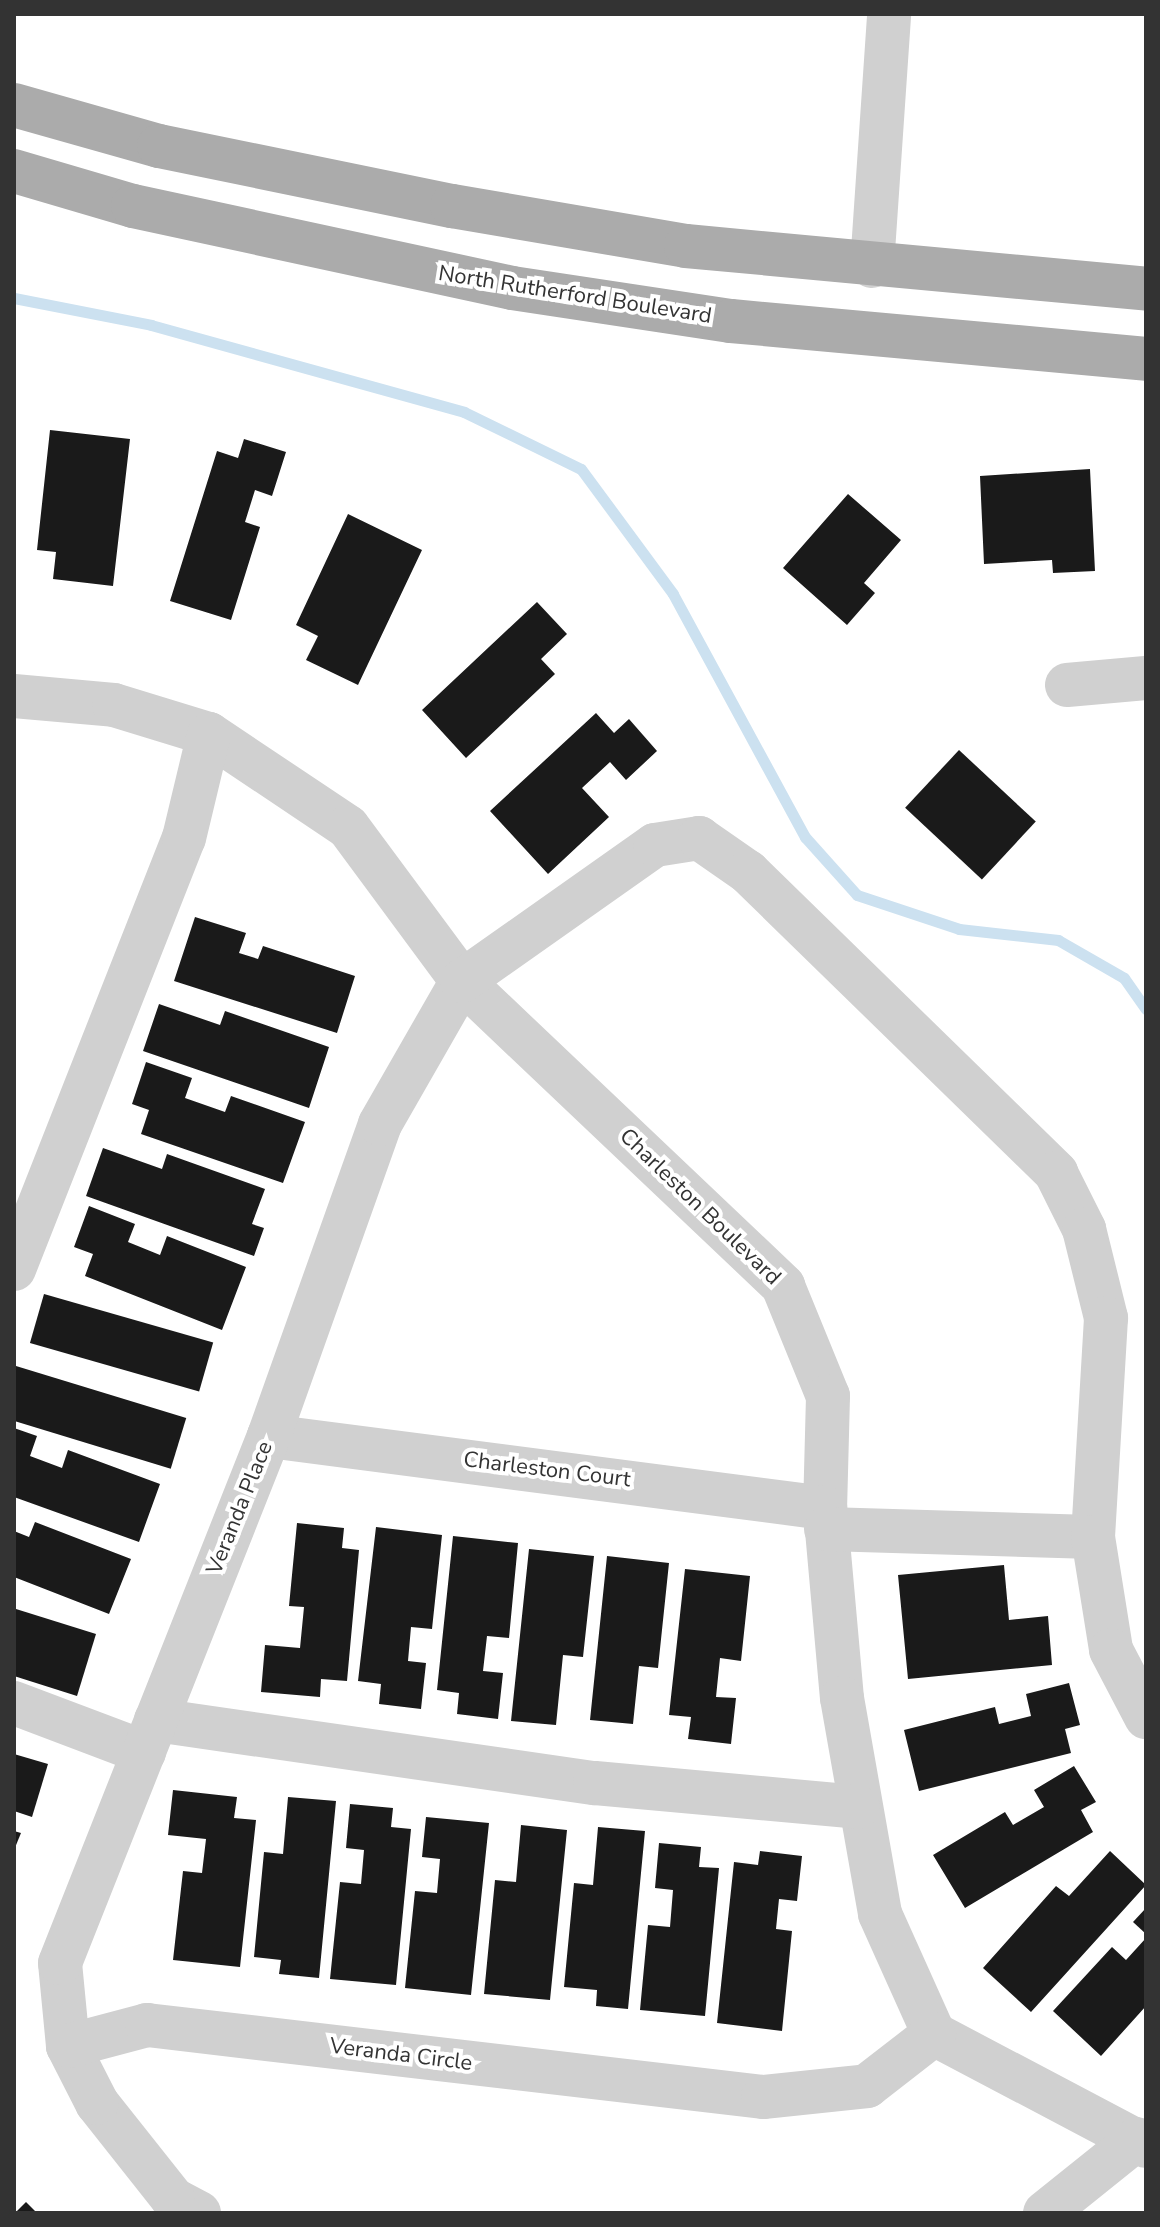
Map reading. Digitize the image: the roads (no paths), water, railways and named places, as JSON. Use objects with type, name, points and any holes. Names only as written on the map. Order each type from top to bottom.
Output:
[{"type":"main road","points":[[14,105],[159,146],[452,206],[686,246],[872,266],[1146,289]]},
{"type":"main road","name":"North Rutherford Boulevard","points":[[14,171],[133,206],[512,288],[731,321],[1146,359]]},
{"type":"main road","points":[[866,335],[872,266]]},
{"type":"street","points":[[872,266],[889,14]]},
{"type":"street","points":[[1067,685],[1146,678]]},
{"type":"street","name":"Charleston Boulevard","points":[[14,696],[114,705],[209,734],[348,827],[462,981],[783,1286],[828,1396],[826,1519],[858,1807],[880,1914],[934,2034]]},
{"type":"street","points":[[14,1269],[184,838],[209,734]]},
{"type":"street","points":[[462,981],[655,845],[699,838],[748,872],[1056,1173],[1084,1229],[1106,1318],[1093,1537],[1111,1650],[1146,1717]]},
{"type":"street","name":"Veranda Place","points":[[68,2046],[60,1963],[269,1436],[380,1124],[462,981]]},
{"type":"street","name":"Charleston Court","points":[[269,1436],[826,1519],[1093,1537]]},
{"type":"street","points":[[14,1703],[150,1736],[858,1807]]},
{"type":"street","name":"Veranda Circle","points":[[68,2046],[147,2025],[763,2097],[867,2086],[934,2034]]},
{"type":"street","points":[[934,2034],[1141,2143],[1045,2213]]},
{"type":"street","points":[[68,2046],[97,2103],[173,2199],[199,2213]]},
{"type":"waterway","points":[[14,298],[151,325],[464,412],[581,469],[673,594],[805,837],[857,895],[959,929],[1058,940],[1124,978],[1146,1009]]}]
